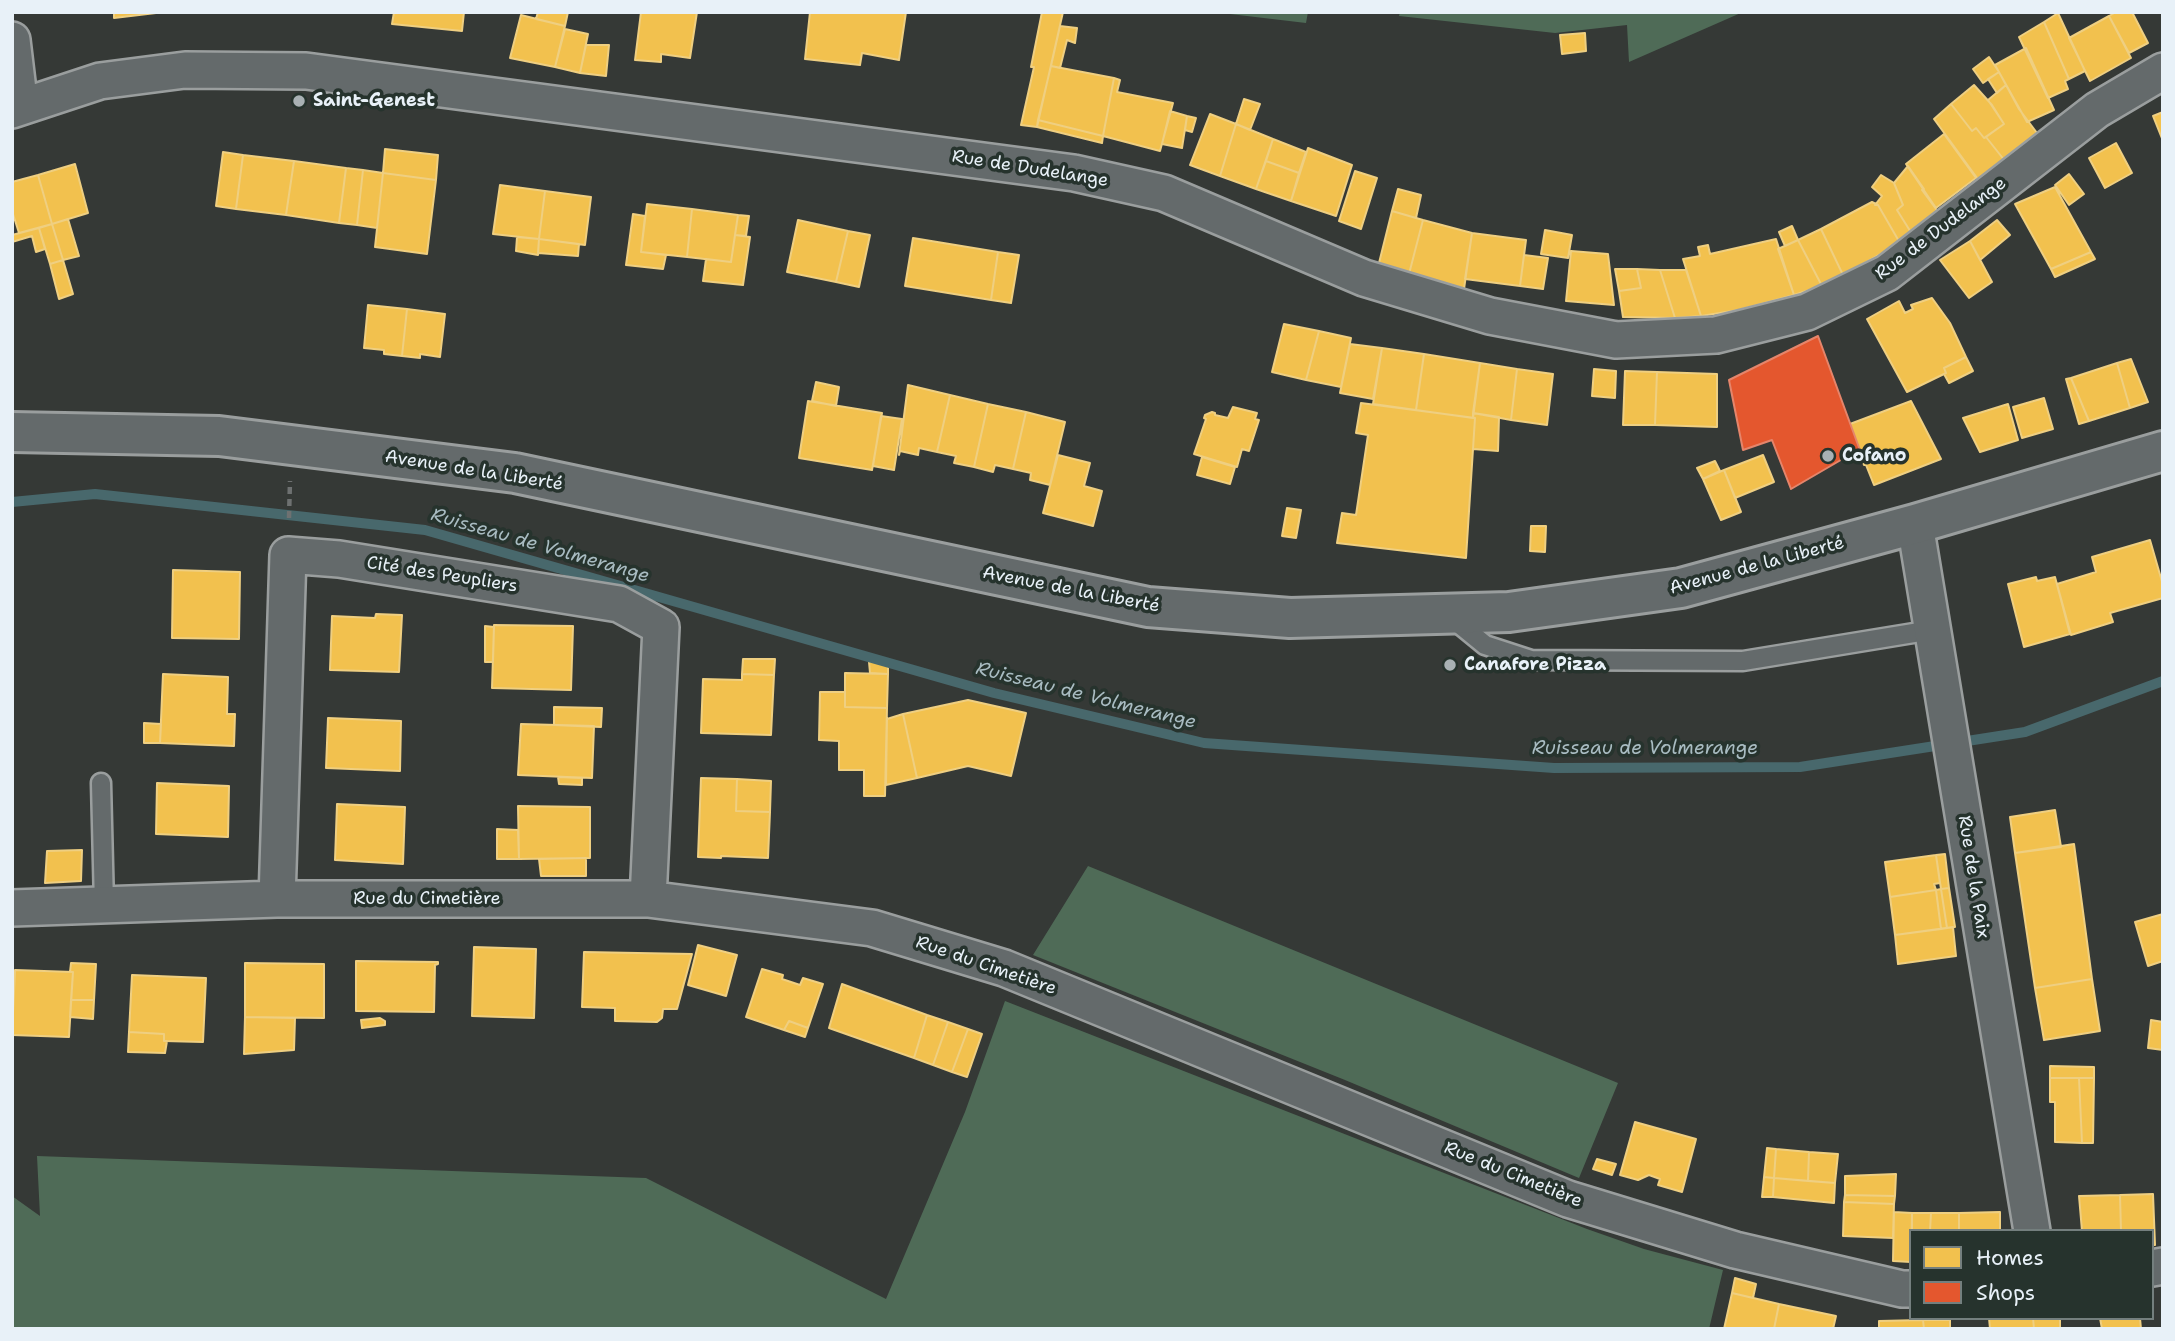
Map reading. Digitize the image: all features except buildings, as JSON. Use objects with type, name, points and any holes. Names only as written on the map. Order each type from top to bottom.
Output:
[{"type":"main road","name":"Avenue de la Liberté","points":[[12,432],[219,436],[515,473],[1148,607],[1290,618],[1509,612],[1681,587],[1915,524],[2163,451]]},
{"type":"street","points":[[12,40],[16,109]]},
{"type":"street","name":"Rue de Dudelange","points":[[16,109],[100,81],[184,70],[306,71],[1074,173],[1164,194],[1364,278],[1490,316],[1616,340],[1716,335],[1807,312],[1887,273],[2097,110],[2163,71]]},
{"type":"street","name":"Rue de la Paix","points":[[1915,524],[2032,1229]]},
{"type":"street","points":[[278,898],[288,555]]},
{"type":"street","name":"Cité des Peupliers","points":[[288,555],[339,559],[619,604],[661,627],[648,899]]},
{"type":"street","name":"Rue du Cimetière","points":[[12,908],[278,898],[648,899],[872,929],[1004,968],[1568,1199],[1735,1251],[1909,1289]]},
{"type":"lane","points":[[1446,614],[1485,645],[1531,660],[1743,661],[1933,630]]},
{"type":"lane","points":[[101,783],[104,905]]},
{"type":"path","points":[[288,555],[291,445]]},
{"type":"green space","points":[[1213,12],[1308,12],[1306,23]]},
{"type":"green space","points":[[1400,12],[1743,12],[1629,62],[1627,25],[1555,33],[1399,16]]},
{"type":"green space","points":[[1088,866],[1618,1083],[1579,1178],[1345,1080],[1033,955]]},
{"type":"green space","points":[[1005,1001],[1587,1229],[1644,1249],[1723,1270],[1709,1329],[12,1329],[12,1196],[40,1216],[37,1156],[646,1178],[886,1299],[965,1112]]},
{"type":"waterway","name":"Ruisseau de Volmerange","points":[[12,502],[95,494],[425,530],[994,693],[1204,743],[1554,768],[1800,767],[2025,732],[2163,681]]},
{"type":"place","name":"Saint-Genest","points":[[299,101]]},
{"type":"place","name":"Cofano","points":[[1828,456]]},
{"type":"place","name":"Canafore Pizza","points":[[1450,665]]}]
